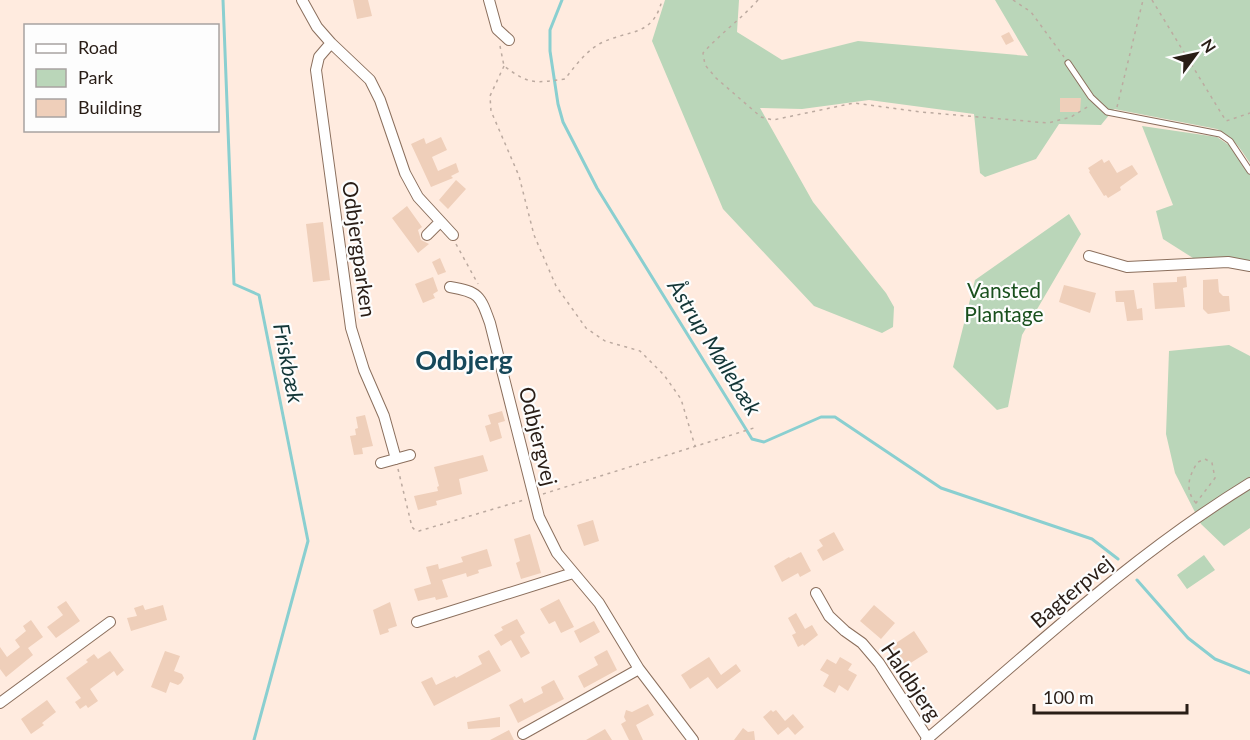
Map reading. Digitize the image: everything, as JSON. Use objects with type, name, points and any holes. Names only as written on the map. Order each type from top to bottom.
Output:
[{"type":"street","points":[[302,0],[317,27],[370,80],[380,100],[405,173],[418,197],[453,236]]},
{"type":"street","points":[[489,0],[497,29],[509,40]]},
{"type":"street","name":"Odbjergparken","points":[[331,43],[319,57],[316,70],[351,328],[364,370],[384,416],[396,459]]},
{"type":"street","points":[[427,235],[440,222]]},
{"type":"street","points":[[1089,256],[1127,267],[1228,262],[1250,266]]},
{"type":"street","name":"Odbjergvej","points":[[450,287],[472,291],[482,303],[490,323],[539,517],[548,538],[557,553],[599,603],[639,669],[693,740]]},
{"type":"street","points":[[381,463],[410,455]]},
{"type":"street","name":"Bagterpvej","points":[[927,739],[1148,551],[1200,514],[1250,483]]},
{"type":"street","points":[[417,622],[573,573]]},
{"type":"street","name":"Haldbjerg","points":[[816,593],[829,616],[844,632],[862,643],[879,663],[927,739]]},
{"type":"street","points":[[0,703],[110,622]]},
{"type":"street","points":[[523,734],[639,669]]},
{"type":"lane","points":[[1068,63],[1095,101],[1107,112],[1220,134],[1230,141],[1250,171]]},
{"type":"path","points":[[504,66],[520,78],[538,83],[565,79],[580,59],[600,44],[646,28],[658,15],[662,0]]},
{"type":"path","points":[[758,0],[739,21],[717,38],[703,53],[705,65],[716,78],[761,117],[773,120],[784,119],[824,108],[854,103],[930,113],[1048,123],[1071,117],[1095,101]]},
{"type":"path","points":[[1013,0],[1031,12],[1068,63]]},
{"type":"path","points":[[1116,114],[1143,0]]},
{"type":"path","points":[[1152,0],[1226,121],[1250,113]]},
{"type":"path","points":[[497,29],[504,66],[490,96],[491,111],[519,176],[534,235],[556,286],[586,328],[605,341],[640,351],[664,375],[681,399],[695,446]]},
{"type":"path","points":[[453,236],[480,286]]},
{"type":"path","points":[[396,459],[412,527],[419,531],[757,427]]},
{"type":"path","points":[[1196,503],[1215,478],[1212,463],[1205,459],[1197,462],[1189,478],[1188,488],[1200,514]]},
{"type":"green space","points":[[665,0],[739,0],[737,32],[782,60],[858,41],[1028,56],[995,0],[1250,0],[1250,163],[1232,140],[1217,129],[1114,109],[1101,125],[1059,124],[1036,159],[985,177],[980,173],[974,114],[869,100],[802,109],[760,108],[813,202],[886,293],[894,307],[893,327],[882,333],[814,306],[723,209],[652,41]]},
{"type":"green space","points":[[1142,126],[1217,137],[1229,145],[1250,175],[1250,261],[1236,258],[1193,258],[1163,239],[1156,211],[1173,205]]},
{"type":"green space","name":"Vansted Plantage","points":[[1069,214],[1081,234],[1022,335],[1008,407],[997,410],[953,367],[975,280]]},
{"type":"green space","points":[[1229,345],[1250,356],[1250,528],[1224,546],[1201,524],[1175,473],[1166,434],[1169,351]]},
{"type":"green space","points":[[1204,555],[1215,570],[1187,589],[1177,575]]},
{"type":"building","points":[[353,0],[368,0],[372,16],[357,19]]},
{"type":"building","points":[[1009,32],[1014,41],[1006,45],[1001,36]]},
{"type":"building","points":[[1060,98],[1081,98],[1080,112],[1060,112]]},
{"type":"building","points":[[441,137],[447,150],[432,157],[438,171],[456,163],[459,172],[451,176],[453,178],[431,187],[411,144],[424,138],[426,144]]},
{"type":"building","points":[[1102,159],[1104,163],[1109,160],[1117,173],[1132,165],[1138,174],[1120,187],[1121,190],[1108,198],[1104,196],[1088,168]]},
{"type":"building","points":[[456,180],[466,189],[448,209],[439,200]]},
{"type":"building","points":[[407,206],[422,227],[418,230],[421,240],[429,244],[418,253],[392,218]]},
{"type":"building","points":[[323,222],[330,280],[313,282],[306,224]]},
{"type":"building","points":[[440,258],[446,272],[438,275],[432,262]]},
{"type":"building","points":[[1186,276],[1187,287],[1183,288],[1185,307],[1155,309],[1153,283],[1177,282],[1177,277]]},
{"type":"building","points":[[433,277],[438,291],[433,294],[435,298],[423,303],[415,284]]},
{"type":"building","points":[[1218,279],[1219,292],[1223,296],[1229,296],[1230,311],[1208,314],[1203,309],[1203,280]]},
{"type":"building","points":[[1064,285],[1096,293],[1090,313],[1059,302]]},
{"type":"building","points":[[1134,290],[1137,309],[1142,308],[1143,320],[1127,321],[1124,302],[1116,302],[1115,291]]},
{"type":"building","points":[[502,411],[505,421],[498,423],[502,438],[490,442],[485,426],[491,424],[488,415]]},
{"type":"building","points":[[365,415],[373,446],[362,448],[363,454],[354,455],[350,436],[356,435],[355,429],[358,428],[356,417]]},
{"type":"building","points":[[483,455],[488,471],[459,479],[462,494],[436,501],[437,505],[418,510],[414,496],[438,491],[439,486],[434,467]]},
{"type":"building","points":[[593,520],[599,541],[584,546],[577,525]]},
{"type":"building","points":[[834,532],[844,550],[823,561],[817,550],[823,546],[819,540]]},
{"type":"building","points":[[530,534],[541,573],[521,579],[516,563],[520,561],[514,539]]},
{"type":"building","points":[[487,549],[492,566],[478,570],[479,573],[467,577],[466,573],[442,580],[448,597],[418,601],[414,589],[431,584],[426,567],[438,564],[439,569],[463,562],[461,557]]},
{"type":"building","points":[[801,552],[811,571],[800,577],[798,573],[782,582],[774,566]]},
{"type":"building","points":[[559,599],[574,627],[561,633],[555,621],[549,624],[540,609]]},
{"type":"building","points":[[66,601],[80,621],[56,638],[47,627],[63,615],[57,607]]},
{"type":"building","points":[[390,602],[397,626],[380,635],[373,610]]},
{"type":"building","points":[[143,605],[145,610],[163,605],[167,620],[131,631],[127,618],[137,616],[134,608]]},
{"type":"building","points":[[874,605],[895,623],[881,639],[860,621]]},
{"type":"building","points":[[796,613],[805,629],[812,625],[818,635],[804,646],[803,644],[798,647],[792,635],[796,633],[788,618]]},
{"type":"building","points":[[517,619],[525,633],[520,636],[530,653],[521,658],[511,640],[501,646],[494,635],[503,630],[501,627]]},
{"type":"building","points":[[31,620],[43,637],[28,648],[33,655],[6,677],[0,669],[0,647],[7,657],[20,647],[15,640],[26,631],[23,626]]},
{"type":"building","points":[[594,621],[600,632],[580,643],[574,631]]},
{"type":"building","points":[[914,631],[928,652],[901,669],[887,649]]},
{"type":"building","points":[[489,650],[501,671],[434,706],[421,682],[432,677],[436,685],[455,676],[456,678],[482,664],[478,656]]},
{"type":"building","points":[[607,650],[617,670],[584,688],[578,676],[598,665],[594,657]]},
{"type":"building","points":[[110,651],[124,670],[117,676],[114,671],[90,689],[98,701],[88,708],[86,705],[80,709],[75,702],[81,698],[66,678],[88,662],[86,660],[94,654],[98,659]]},
{"type":"building","points":[[165,651],[180,656],[174,671],[182,674],[184,678],[178,685],[170,682],[166,693],[151,687]]},
{"type":"building","points":[[709,657],[721,675],[736,664],[741,671],[717,689],[708,677],[690,689],[681,675]]},
{"type":"building","points":[[840,657],[852,664],[848,670],[857,675],[848,691],[839,685],[835,693],[823,686],[829,675],[820,670],[827,659],[836,664]]},
{"type":"building","points":[[554,680],[564,699],[518,723],[509,705],[522,698],[524,703],[543,693],[541,687]]},
{"type":"building","points":[[47,700],[56,712],[42,723],[44,725],[31,734],[21,719]]},
{"type":"building","points":[[648,704],[654,715],[636,725],[643,740],[629,740],[621,724],[626,721],[624,717],[626,710],[632,712]]},
{"type":"building","points":[[771,710],[773,712],[776,710],[785,721],[793,714],[804,727],[795,735],[788,727],[778,735],[763,717]]},
{"type":"building","points":[[500,717],[500,727],[468,729],[467,722]]},
{"type":"building","points":[[743,728],[748,732],[754,731],[755,740],[734,740]]},
{"type":"building","points":[[605,729],[612,740],[586,740]]},
{"type":"building","points":[[509,730],[514,740],[490,740]]},
{"type":"waterway","name":"Friskbæk","points":[[223,0],[234,284],[259,295],[308,541],[254,740]]},
{"type":"waterway","name":"Åstrup Møllebæk","points":[[562,0],[550,30],[550,51],[563,122],[597,188],[752,439],[764,442],[821,417],[835,417],[941,488],[1092,539],[1118,559]]},
{"type":"waterway","name":"Åstrup Møllebæk","points":[[1137,580],[1188,638],[1215,659],[1250,673]]},
{"type":"district","name":"Odbjerg","points":[[464,359]]}]
